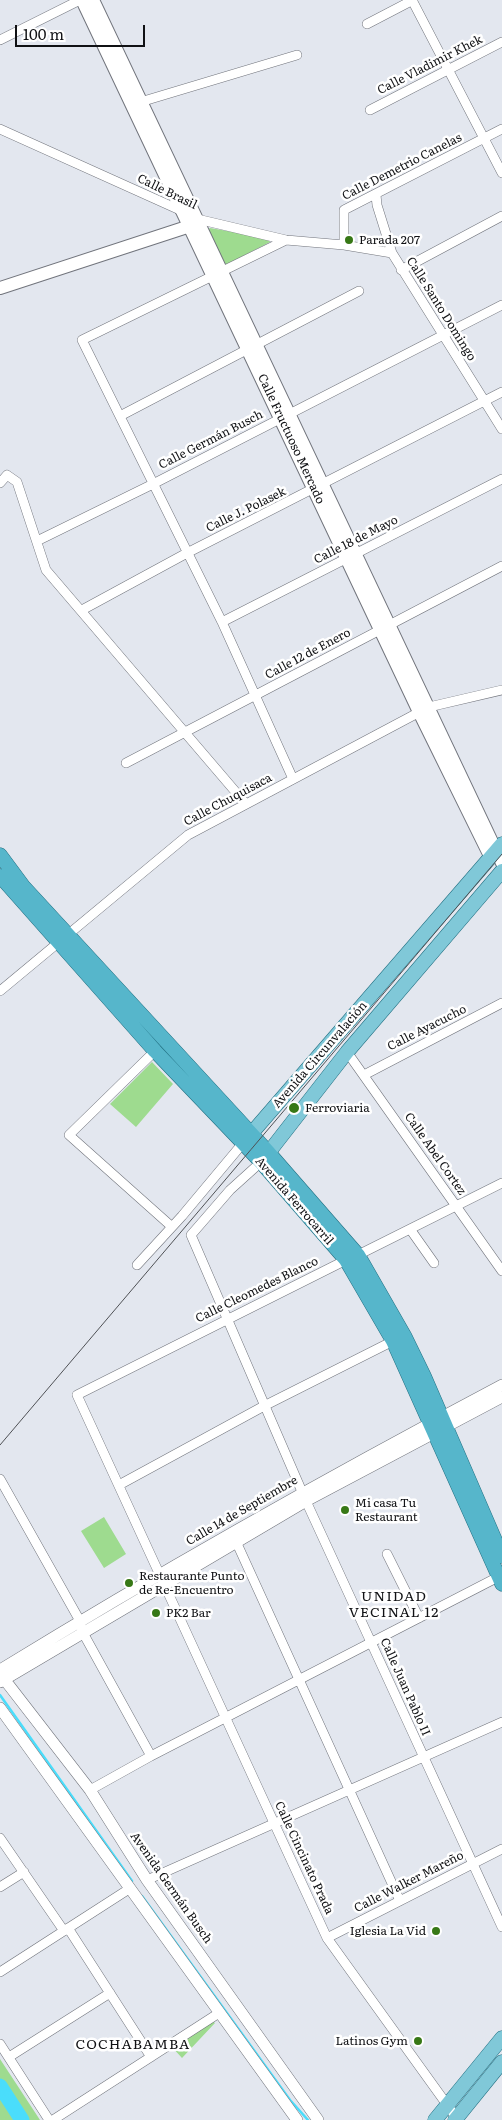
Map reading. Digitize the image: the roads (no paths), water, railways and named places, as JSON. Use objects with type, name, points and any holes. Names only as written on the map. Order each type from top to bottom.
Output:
[{"type":"highway","name":"Avenida Ferrocarril","points":[[0,855],[63,939],[155,1051],[247,1139]]},
{"type":"highway","name":"Avenida Ferrocarril","points":[[0,876],[63,939],[265,1158],[352,1258],[405,1337],[439,1424],[499,1559],[501,1578]]},
{"type":"highway","name":"Avenida Ferrocarril","points":[[352,1258],[393,1342],[439,1424]]},
{"type":"main road","name":"Calle Fructuoso Mercado","points":[[81,0],[137,103],[251,347],[498,863]]},
{"type":"main road","name":"Calle Fructuoso Mercado","points":[[92,0],[182,211],[193,223]]},
{"type":"main road","points":[[0,288],[193,223]]},
{"type":"main road","name":"Avenida Circunvalación","points":[[265,1158],[498,863]]},
{"type":"main road","name":"Avenida Circunvalación","points":[[247,1139],[498,863]]},
{"type":"main road","points":[[435,2120],[502,2038]]},
{"type":"main road","points":[[456,2120],[502,2062]]},
{"type":"street","points":[[0,40],[81,0]]},
{"type":"street","points":[[367,24],[412,0],[502,173]]},
{"type":"street","name":"Calle Vladimir Khek","points":[[370,110],[502,42]]},
{"type":"street","points":[[137,103],[297,55]]},
{"type":"street","name":"Calle Brasil","points":[[0,129],[182,211]]},
{"type":"street","name":"Calle Demetrio Canelas","points":[[344,245],[344,210],[502,129]]},
{"type":"street","name":"Calle Santo Domingo","points":[[376,195],[377,205],[392,253],[401,270],[502,429]]},
{"type":"street","points":[[401,270],[502,216]]},
{"type":"street","name":"Calle Brasil","points":[[193,223],[286,240],[344,245],[392,253]]},
{"type":"street","points":[[286,240],[82,340],[222,622],[293,779]]},
{"type":"street","points":[[120,416],[359,291]]},
{"type":"street","name":"Calle Germán Busch","points":[[37,541],[153,484],[502,305]]},
{"type":"street","name":"Calle J. Polasek","points":[[82,610],[187,553],[502,392]]},
{"type":"street","points":[[0,483],[7,475],[17,482],[46,570],[246,804]]},
{"type":"street","name":"Calle 18 de Mayo","points":[[222,622],[502,479]]},
{"type":"street","name":"Calle 12 de Enero","points":[[126,763],[502,566]]},
{"type":"street","name":"Calle Chuquisaca","points":[[0,991],[173,845],[424,709],[502,690]]},
{"type":"street","name":"Calle Ayacucho","points":[[364,1075],[502,1003]]},
{"type":"street","points":[[155,1051],[69,1135],[170,1226]]},
{"type":"street","name":"Calle Abel Cortez","points":[[347,1052],[502,1271]]},
{"type":"street","name":"Avenida Circunvalación","points":[[137,1265],[170,1226],[182,1216],[247,1139]]},
{"type":"street","name":"Avenida Circunvalación","points":[[191,1236],[230,1190],[265,1158]]},
{"type":"street","name":"Calle Cleomedes Blanco","points":[[77,1395],[502,1183]]},
{"type":"street","points":[[410,1229],[434,1263]]},
{"type":"street","name":"Calle Juan Pablo II","points":[[191,1236],[304,1496],[502,1927]]},
{"type":"street","points":[[119,1485],[264,1406],[393,1342]]},
{"type":"street","name":"Calle 14 de Septiembre","points":[[1,1676],[81,1626],[304,1496],[439,1424],[502,1385]]},
{"type":"street","name":"Calle Cincinato Prada","points":[[77,1395],[327,1938],[456,2120]]},
{"type":"street","name":"Calle 14 de Septiembre","points":[[439,1424],[502,1397]]},
{"type":"street","points":[[0,1479],[151,1756]]},
{"type":"street","points":[[234,1537],[400,1901]]},
{"type":"street","points":[[386,1554],[419,1618]]},
{"type":"street","points":[[90,1790],[151,1756],[419,1618],[501,1578]]},
{"type":"street","name":"Avenida Germán Busch","points":[[1,1676],[90,1790],[148,1880],[318,2120]]},
{"type":"street","points":[[0,1708],[297,2120]]},
{"type":"street","points":[[148,1880],[502,1722]]},
{"type":"street","points":[[0,1838],[110,1992],[151,2057]]},
{"type":"street","name":"Calle Walker Mareño","points":[[327,1938],[502,1849]]},
{"type":"street","points":[[0,1887],[24,1872]]},
{"type":"street","points":[[0,1972],[129,1888]]},
{"type":"street","points":[[9,2057],[110,1992]]},
{"type":"street","points":[[53,2120],[219,2013]]},
{"type":"street","points":[[0,2044],[49,2120]]},
{"type":"waterway","points":[[0,1695],[132,1881]]},
{"type":"waterway","points":[[142,1896],[290,2100],[308,2120]]},
{"type":"waterway","points":[[0,2086],[22,2120]]},
{"type":"tram line","points":[[0,1445],[502,854]]},
{"type":"place","name":"Parada 207","points":[[349,240]]},
{"type":"place","name":"Ferroviaria","points":[[294,1108]]},
{"type":"place","name":"Mi casa Tu Restaurant","points":[[345,1510]]},
{"type":"place","name":"Restaurante Punto de Re-Encuentro","points":[[129,1583]]},
{"type":"place","name":"PK2 Bar","points":[[156,1613]]},
{"type":"place","name":"Iglesia La Vid","points":[[436,1931]]},
{"type":"place","name":"Latinos Gym","points":[[418,2041]]},
{"type":"district","name":"UNIDAD VECINAL 12","points":[[394,1605]]},
{"type":"district","name":"COCHABAMBA","points":[[133,2045]]}]
